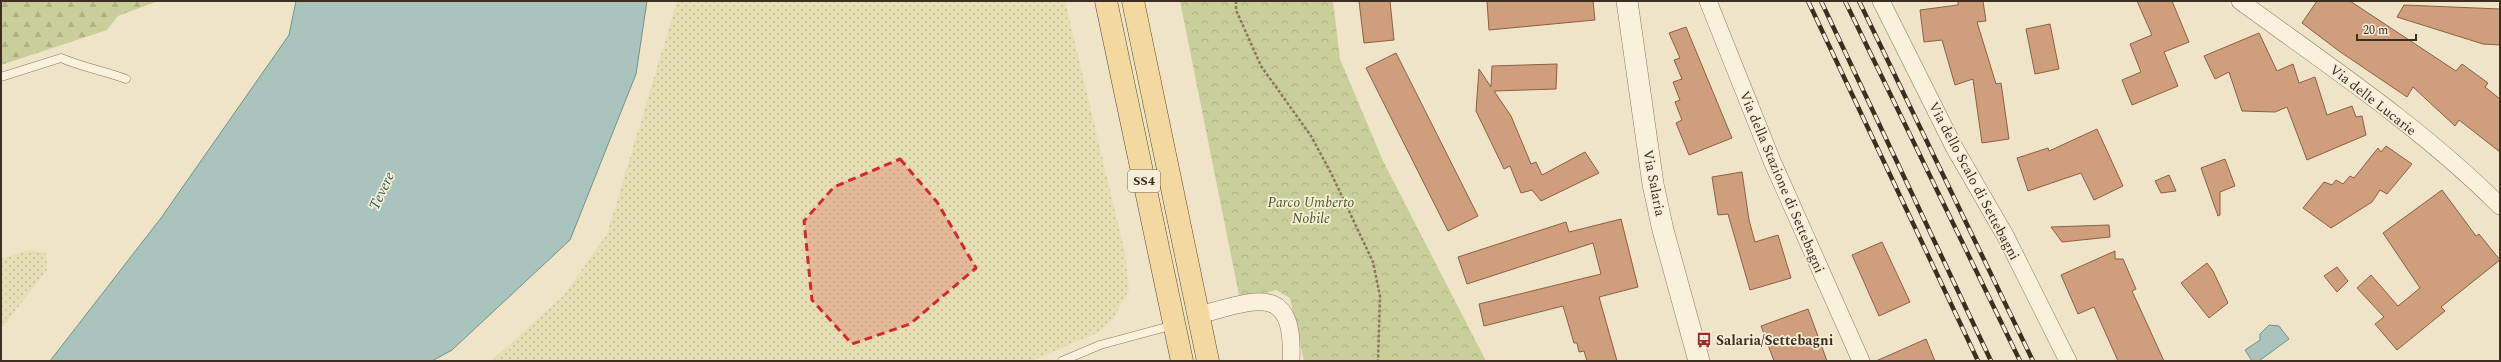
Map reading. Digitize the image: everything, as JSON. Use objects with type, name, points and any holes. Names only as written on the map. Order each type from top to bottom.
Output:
[{"type":"main road","name":"SS4","points":[[1106,1],[1182,361]]},
{"type":"main road","name":"SS4","points":[[1133,1],[1208,361]]},
{"type":"street","name":"Via Salaria","points":[[1627,1],[1653,184],[1663,230],[1699,361]]},
{"type":"street","name":"Via della Stazione di Settebagni","points":[[1708,1],[1772,161],[1861,361]]},
{"type":"street","name":"Via delle Lucarie","points":[[2240,1],[2376,100],[2478,184],[2500,206]]},
{"type":"street","name":"Via dello Scalo di Settebagni","points":[[1885,3],[1954,147],[2006,237],[2068,361]]},
{"type":"street","points":[[1198,315],[1255,301],[1270,302],[1282,310],[1288,322],[1291,361]]},
{"type":"lane","points":[[1,77],[61,58],[81,67],[98,69],[126,79]]},
{"type":"lane","points":[[1062,361],[1100,345],[1174,325]]},
{"type":"path","points":[[1236,1],[1236,10],[1261,66],[1310,136],[1331,172],[1373,262],[1380,296],[1378,361]]},
{"type":"highlighted area","points":[[900,159],[937,202],[976,268],[910,324],[852,344],[812,300],[804,221],[834,187]]},
{"type":"shaded area","points":[[677,1],[1065,1],[1125,253],[1129,290],[1113,319],[1097,333],[1031,361],[491,361],[564,295],[607,234]]},
{"type":"shaded area","points":[[29,250],[46,253],[47,270],[1,329],[1,259]]},
{"type":"green space","points":[[1,1],[158,1],[118,16],[107,30],[1,65]]},
{"type":"green space","name":"Parco Umberto Nobile","points":[[1180,1],[1333,1],[1340,59],[1383,161],[1486,361],[1304,361],[1290,298],[1276,290],[1240,300]]},
{"type":"water","name":"Tevere","points":[[296,1],[647,1],[636,74],[570,240],[452,350],[432,361],[50,361],[161,218],[289,35]]},
{"type":"water","points":[[2269,325],[2279,326],[2289,339],[2259,361],[2252,361],[2245,350],[2260,340],[2260,334]]},
{"type":"building","points":[[1359,1],[1390,1],[1394,40],[1364,43]]},
{"type":"building","points":[[1487,1],[1593,1],[1595,20],[1489,30]]},
{"type":"building","points":[[1958,1],[1983,1],[1986,21],[1977,22],[1996,84],[2001,83],[2009,139],[1982,143],[1973,79],[1955,85],[1942,40],[1924,42],[1920,10],[1958,5]]},
{"type":"building","points":[[2137,1],[2172,1],[2189,42],[2164,52],[2178,86],[2132,105],[2122,80],[2141,72],[2130,44],[2152,35]]},
{"type":"building","points":[[2317,1],[2350,1],[2456,71],[2462,64],[2488,83],[2485,87],[2500,99],[2500,152],[2459,120],[2455,126],[2413,87],[2407,97],[2339,51],[2302,23]]},
{"type":"building","points":[[2404,5],[2500,9],[2500,45],[2483,44],[2397,17]]},
{"type":"building","points":[[2050,24],[2059,69],[2035,74],[2026,29]]},
{"type":"building","points":[[1686,27],[1732,138],[1689,155],[1676,123],[1682,120],[1675,102],[1680,100],[1673,82],[1682,79],[1674,60],[1680,58],[1669,33]]},
{"type":"building","points":[[2259,33],[2277,71],[2293,64],[2299,83],[2315,77],[2327,115],[2352,106],[2356,117],[2362,116],[2366,135],[2307,160],[2287,107],[2275,112],[2242,111],[2229,72],[2215,79],[2204,56]]},
{"type":"building","points":[[1396,53],[1478,216],[1448,231],[1366,68]]},
{"type":"building","points":[[1557,64],[1556,89],[1494,91],[1511,116],[1531,164],[1536,162],[1542,175],[1585,152],[1599,173],[1541,201],[1532,190],[1521,193],[1510,166],[1504,169],[1476,111],[1479,69],[1491,87],[1492,66]]},
{"type":"building","points":[[2097,129],[2123,186],[2094,200],[2081,173],[2028,191],[2017,158],[2048,148],[2049,151]]},
{"type":"building","points":[[2386,146],[2412,164],[2387,194],[2380,190],[2372,202],[2331,228],[2303,208],[2324,182],[2332,185],[2336,180],[2343,184],[2350,176],[2354,178],[2378,148],[2381,152]]},
{"type":"building","points":[[2225,159],[2235,186],[2220,192],[2220,215],[2218,216],[2201,168]]},
{"type":"building","points":[[1742,172],[1749,220],[1755,242],[1778,235],[1791,278],[1750,290],[1728,214],[1718,215],[1712,177]]},
{"type":"building","points":[[2169,175],[2176,191],[2161,193],[2155,181]]},
{"type":"building","points":[[2442,190],[2476,236],[2479,234],[2500,260],[2441,307],[2445,311],[2397,350],[2375,324],[2384,317],[2357,288],[2371,275],[2398,306],[2420,288],[2383,233]]},
{"type":"building","points":[[1621,219],[1638,287],[1599,297],[1617,361],[1587,361],[1584,351],[1579,352],[1577,343],[1574,343],[1563,306],[1484,326],[1479,304],[1601,274],[1593,243],[1467,284],[1458,257],[1566,222],[1569,232]]},
{"type":"building","points":[[2109,225],[2110,237],[2062,242],[2051,227]]},
{"type":"building","points":[[1882,242],[1910,302],[1879,316],[1852,255]]},
{"type":"building","points":[[2115,251],[2115,259],[2123,259],[2136,289],[2132,291],[2164,361],[2118,361],[2094,307],[2078,314],[2061,275]]},
{"type":"building","points":[[2207,263],[2213,271],[2228,303],[2209,318],[2181,283]]},
{"type":"building","points":[[2337,267],[2348,281],[2337,292],[2324,276]]},
{"type":"building","points":[[1808,309],[1827,361],[1774,361],[1761,326]]},
{"type":"building","points":[[1926,339],[1935,361],[1876,361]]},
{"type":"railway","points":[[1808,1],[1978,361]]},
{"type":"railway","points":[[1821,1],[1991,361]]},
{"type":"railway","points":[[1845,1],[2020,361]]},
{"type":"railway","points":[[1859,1],[2033,361]]},
{"type":"place","name":"Salaria/Settebagni","points":[[1704,340]]}]
